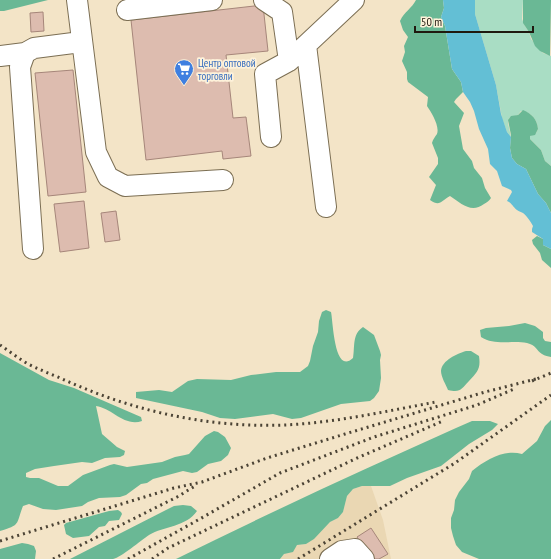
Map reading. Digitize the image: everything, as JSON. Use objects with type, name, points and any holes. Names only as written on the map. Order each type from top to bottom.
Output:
[{"type":"lane","points":[[77,0],[81,42],[96,152],[108,177],[125,186],[224,180]]},
{"type":"lane","points":[[128,10],[212,0]]},
{"type":"lane","points":[[264,0],[282,12],[289,61]]},
{"type":"lane","points":[[271,137],[265,74],[289,61],[354,0]]},
{"type":"lane","points":[[0,56],[25,53],[34,48],[81,42]]},
{"type":"lane","points":[[306,46],[326,207]]},
{"type":"lane","points":[[25,53],[20,67],[33,249]]},
{"type":"lane","points":[[330,559],[342,551],[355,549],[364,559]]},
{"type":"shaded area","points":[[362,486],[371,486],[383,520],[391,559],[280,559],[284,554],[297,545],[306,544],[330,522],[338,518],[343,512],[347,496],[353,489]]},
{"type":"green space","points":[[0,0],[48,0],[0,11]]},
{"type":"green space","points":[[416,0],[443,0],[444,8],[441,17],[445,26],[452,69],[461,82],[463,92],[454,102],[464,113],[459,126],[463,149],[472,161],[474,168],[482,178],[485,188],[491,198],[479,207],[470,208],[450,196],[438,203],[430,200],[436,185],[429,177],[438,164],[438,158],[432,143],[438,131],[435,119],[427,106],[428,97],[408,82],[407,72],[402,61],[405,52],[404,46],[408,37],[403,30],[400,21]]},
{"type":"green space","points":[[475,0],[523,0],[522,19],[531,39],[543,53],[551,56],[551,166],[545,161],[541,150],[530,139],[530,136],[536,133],[538,129],[535,119],[531,114],[521,111],[518,115],[509,118],[508,123],[511,137],[507,132],[502,118],[496,85],[475,14]]},
{"type":"green space","points":[[523,0],[551,0],[550,56],[540,51],[535,46],[523,23]]},
{"type":"green space","points":[[523,110],[534,117],[538,129],[535,135],[530,136],[530,139],[541,150],[545,161],[551,166],[551,213],[546,203],[538,194],[526,169],[517,164],[512,158],[510,148],[511,135],[508,120],[511,116],[518,115]]},
{"type":"green space","points":[[537,236],[543,239],[543,245],[551,249],[551,268],[542,260],[540,253],[533,244],[532,240]]},
{"type":"green space","points":[[326,310],[331,312],[336,345],[342,360],[347,362],[353,358],[355,341],[359,330],[363,327],[374,335],[381,355],[381,378],[379,391],[370,401],[341,404],[301,418],[292,419],[273,414],[235,419],[220,418],[202,412],[136,398],[136,392],[159,390],[172,392],[188,381],[197,379],[231,380],[251,375],[276,372],[300,372],[308,366],[318,332],[319,321],[322,312]]},
{"type":"green space","points":[[525,323],[535,326],[543,332],[543,338],[545,341],[551,342],[551,357],[543,355],[534,346],[527,343],[498,342],[486,340],[481,337],[480,330],[486,328]]},
{"type":"green space","points":[[466,351],[471,351],[479,356],[478,370],[460,390],[448,390],[442,376],[442,367],[450,358]]},
{"type":"green space","points":[[0,353],[49,380],[74,388],[141,417],[142,421],[129,421],[102,407],[96,406],[102,434],[117,447],[125,451],[124,455],[120,457],[105,458],[92,463],[82,462],[35,469],[26,473],[26,477],[39,478],[58,486],[68,486],[83,475],[110,465],[114,464],[127,467],[162,462],[189,454],[205,436],[214,431],[225,437],[231,448],[228,455],[221,461],[208,464],[197,472],[192,473],[183,471],[153,479],[147,483],[141,484],[126,495],[120,497],[99,498],[82,506],[56,510],[43,509],[29,504],[23,506],[17,523],[0,531]]},
{"type":"green space","points":[[551,420],[551,559],[479,559],[462,552],[456,545],[453,536],[451,518],[455,500],[469,479],[472,471],[496,456],[509,453],[522,454],[537,441],[545,426]]},
{"type":"green space","points":[[472,421],[490,421],[498,424],[492,430],[469,444],[441,466],[407,478],[390,486],[362,486],[353,489],[347,496],[343,512],[338,518],[330,522],[314,539],[306,544],[297,545],[293,552],[284,554],[280,559],[176,559],[316,492]]},
{"type":"green space","points":[[174,506],[191,506],[197,511],[181,523],[149,535],[117,558],[70,559]]},
{"type":"green space","points":[[118,510],[122,514],[119,520],[109,521],[105,526],[99,527],[89,536],[73,538],[66,534],[64,525],[66,523],[109,511]]},
{"type":"green space","points":[[22,543],[34,546],[36,551],[35,559],[0,559],[0,549]]},
{"type":"water","points":[[443,0],[475,0],[475,14],[496,85],[501,114],[507,132],[511,137],[510,148],[512,158],[517,164],[526,169],[538,194],[546,203],[551,213],[551,249],[543,245],[543,239],[532,232],[533,226],[526,216],[507,201],[512,192],[511,190],[502,186],[497,171],[490,164],[488,149],[479,129],[474,111],[463,92],[461,82],[452,69],[445,26],[441,17],[444,8]]},
{"type":"building","name":"Центр оптовой торговли","points":[[263,5],[268,51],[226,55],[233,118],[246,117],[251,156],[223,159],[222,151],[146,160],[131,20]]},
{"type":"building","points":[[43,12],[44,31],[31,32],[30,13]]},
{"type":"building","points":[[73,70],[86,192],[48,196],[35,73]]},
{"type":"building","points":[[84,201],[89,248],[60,252],[54,204]]},
{"type":"building","points":[[116,211],[120,240],[105,242],[101,213]]},
{"type":"building","points":[[371,528],[388,554],[379,559],[371,559],[357,537]]},
{"type":"railway","points":[[0,345],[28,364],[85,389],[140,407],[196,420],[255,425],[303,424],[360,416],[436,402]]},
{"type":"railway","points":[[532,381],[551,373]]},
{"type":"railway","points":[[0,541],[174,488],[202,482],[267,458],[345,434],[485,392],[536,379]]},
{"type":"railway","points":[[128,559],[280,473],[374,437],[477,405],[514,389]]},
{"type":"railway","points":[[298,559],[455,463],[551,395]]},
{"type":"railway","points":[[152,559],[168,548],[357,458],[443,421]]},
{"type":"railway","points":[[53,559],[177,497],[195,486]]},
{"type":"place","name":"Центр оптовой торговли","points":[[184,86]]}]
